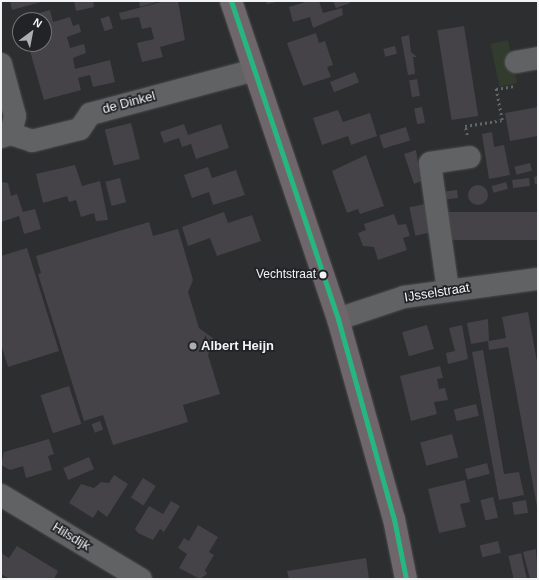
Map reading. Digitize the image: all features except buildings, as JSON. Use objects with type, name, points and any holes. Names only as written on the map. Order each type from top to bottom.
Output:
[{"type":"main road","points":[[231,1],[338,319],[394,519],[406,579]]},
{"type":"street","points":[[516,62],[538,58]]},
{"type":"street","name":"de Dinkel","points":[[1,64],[15,116],[6,136],[32,141],[80,129],[90,114],[254,70]]},
{"type":"street","points":[[448,290],[430,163],[470,157]]},
{"type":"street","name":"IJsselstraat","points":[[338,319],[404,297],[538,278]]},
{"type":"street","name":"Hilsdijk","points":[[1,495],[141,579]]},
{"type":"path","points":[[470,157],[465,126],[502,120],[496,89],[520,86],[516,62]]},
{"type":"green space","points":[[508,40],[517,83],[500,87],[490,44]]},
{"type":"transit line","points":[[231,1],[338,319],[394,519],[406,579]]},
{"type":"place","name":"Vechtstraat","points":[[323,275]]},
{"type":"place","name":"Albert Heijn","points":[[193,346]]}]
